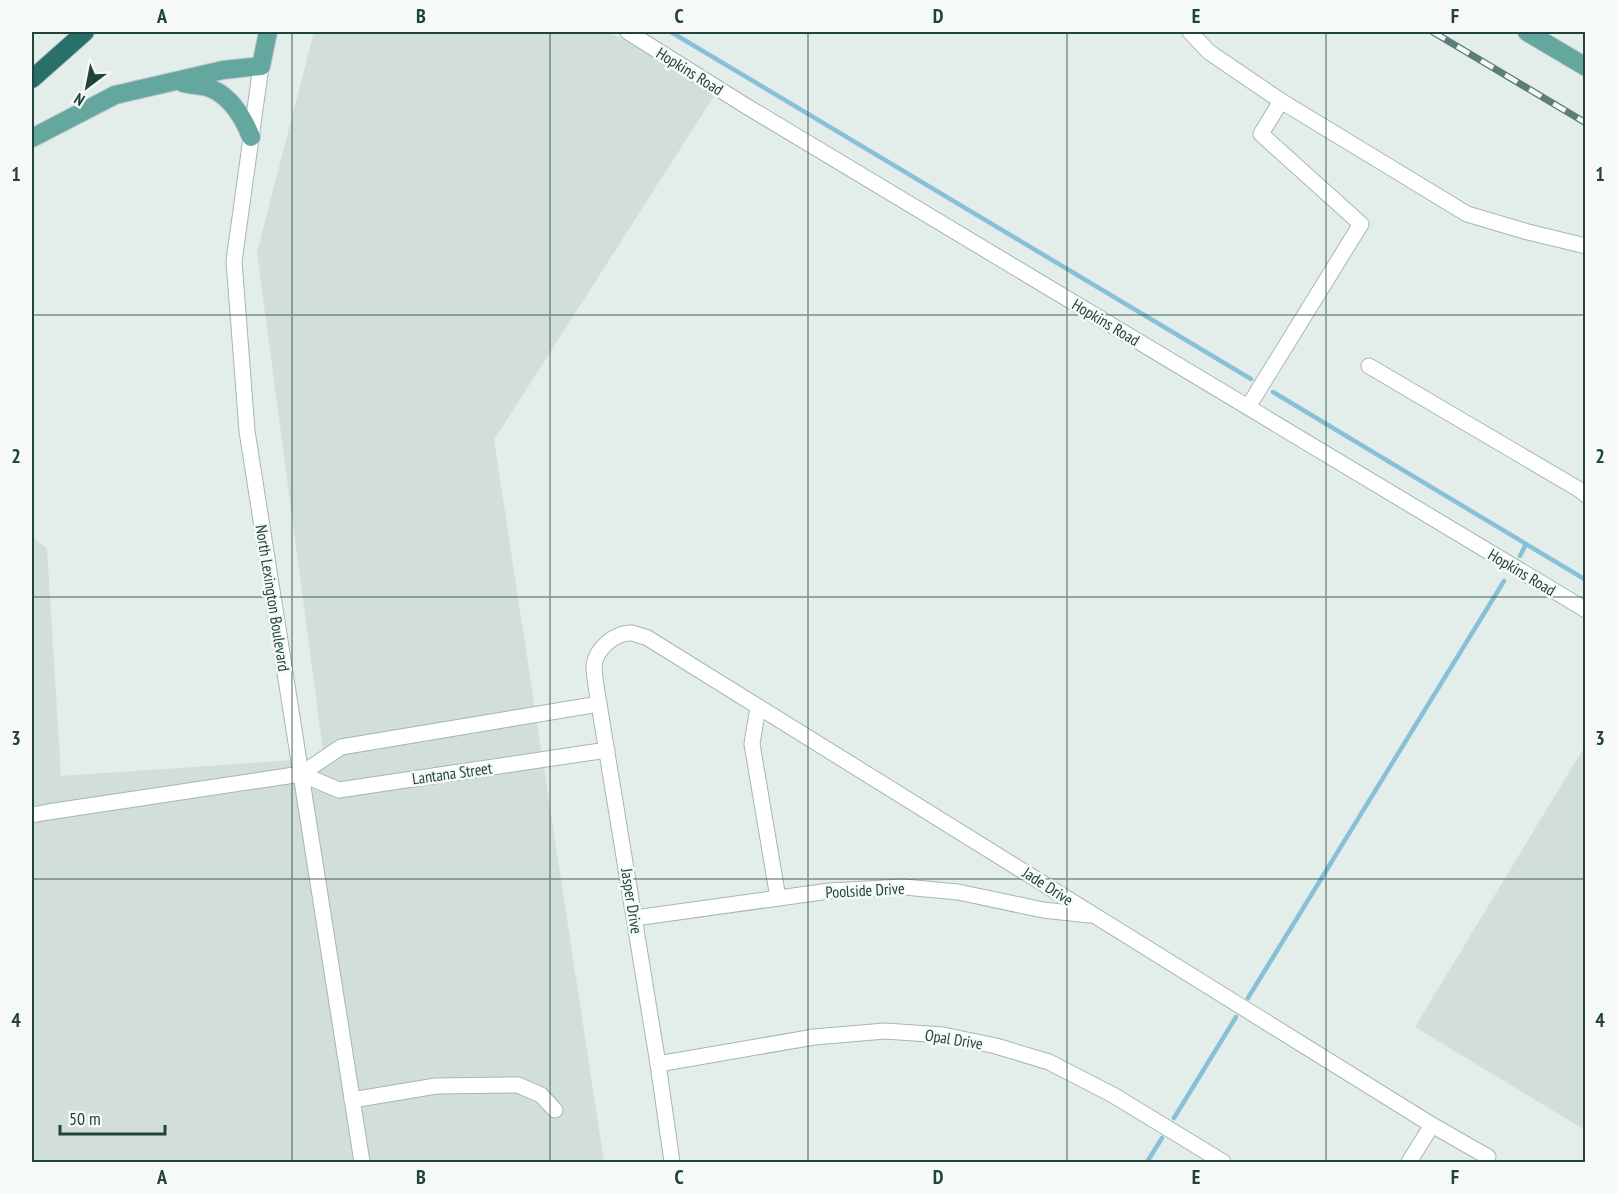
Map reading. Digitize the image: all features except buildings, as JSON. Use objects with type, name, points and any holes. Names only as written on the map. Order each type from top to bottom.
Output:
[{"type":"highway","points":[[32,79],[85,32]]},
{"type":"main road","name":"North Lexington Boulevard","points":[[261,66],[268,32]]},
{"type":"main road","points":[[1527,32],[1586,67]]},
{"type":"main road","points":[[32,138],[115,95],[223,70],[261,66]]},
{"type":"main road","points":[[172,82],[208,87],[224,96],[236,108],[251,136]]},
{"type":"street","name":"Hopkins Road","points":[[628,32],[746,106],[1586,610]]},
{"type":"street","points":[[1190,32],[1209,52],[1281,101],[1467,214],[1586,246]]},
{"type":"street","name":"North Lexington Boulevard","points":[[261,66],[234,261],[246,420],[362,1162]]},
{"type":"street","points":[[1248,407],[1361,224],[1261,134],[1281,101]]},
{"type":"street","points":[[1369,366],[1586,495]]},
{"type":"street","name":"Jade Drive","points":[[606,643],[618,636],[630,633],[646,637],[1432,1125],[1488,1157]]},
{"type":"street","name":"Jasper Drive","points":[[606,643],[597,655],[594,666],[672,1162]]},
{"type":"street","points":[[32,815],[301,774],[340,747],[599,704]]},
{"type":"street","points":[[758,707],[752,744],[778,898]]},
{"type":"street","name":"Lantana Street","points":[[301,774],[339,790],[607,750]]},
{"type":"street","name":"Poolside Drive","points":[[635,918],[829,891],[904,887],[958,892],[1042,910],[1095,916]]},
{"type":"street","name":"Opal Drive","points":[[658,1064],[814,1037],[885,1031],[943,1035],[996,1046],[1049,1062],[1113,1095],[1223,1162]]},
{"type":"street","points":[[352,1100],[436,1086],[518,1085],[541,1095],[555,1110]]},
{"type":"street","points":[[1408,1162],[1432,1125]]},
{"type":"shaded area","points":[[314,32],[609,32],[716,93],[494,440],[604,1162],[32,1162],[32,537],[47,549],[61,776],[324,758],[257,252]]},
{"type":"shaded area","points":[[1585,746],[1585,1130],[1415,1027]]},
{"type":"waterway","points":[[671,32],[1251,379]]},
{"type":"waterway","points":[[1273,392],[1586,580]]},
{"type":"waterway","points":[[1520,556],[1526,544]]},
{"type":"waterway","points":[[1248,998],[1504,581]]},
{"type":"waterway","points":[[1174,1118],[1236,1017]]},
{"type":"waterway","points":[[1147,1162],[1162,1138]]},
{"type":"railway","points":[[1433,32],[1586,123]]}]
